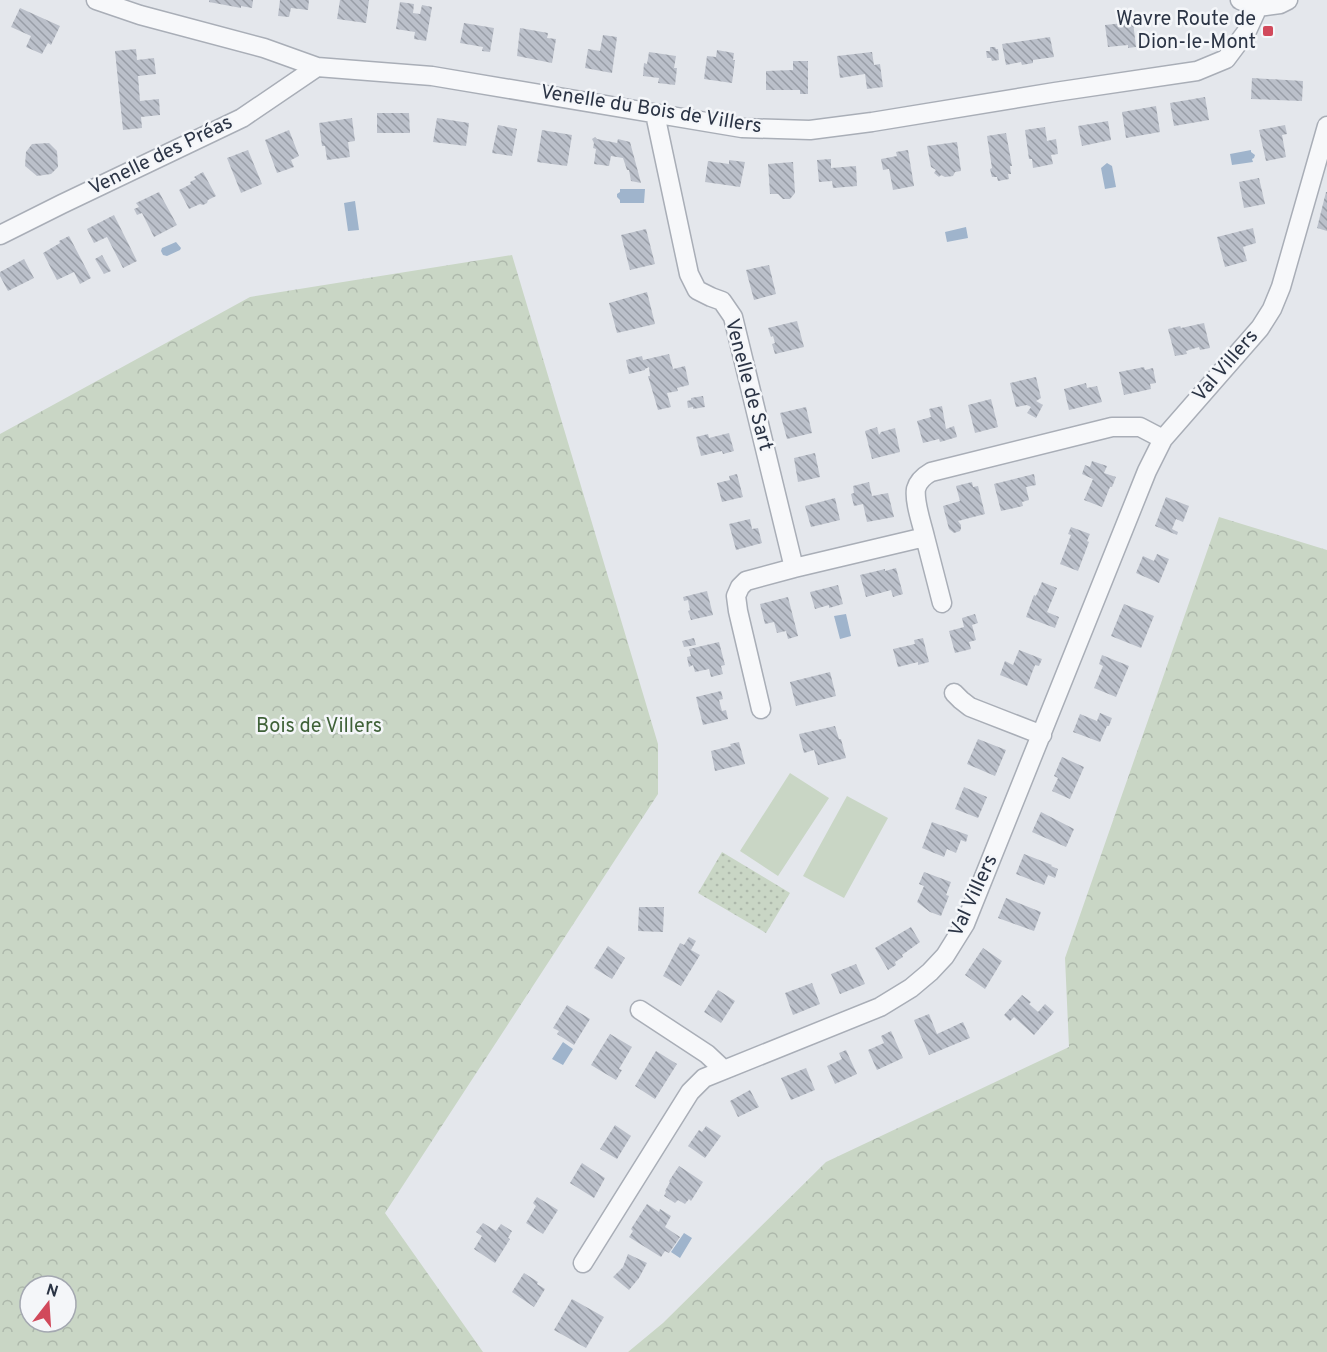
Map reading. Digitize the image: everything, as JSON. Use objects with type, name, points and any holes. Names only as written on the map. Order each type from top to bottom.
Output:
[{"type":"street","name":"Venelle du Bois de Villers","points":[[96,0],[140,15],[264,48],[317,68],[432,76],[742,128],[810,130],[1197,71],[1226,59],[1247,31],[1258,8]]},
{"type":"street","points":[[1240,0],[1258,8],[1280,4],[1288,0]]},
{"type":"street","name":"Venelle des Préas","points":[[0,235],[242,118],[317,68]]},
{"type":"street","name":"Venelle de Sart","points":[[655,114],[689,273],[698,290],[722,301],[733,317],[794,567]]},
{"type":"street","name":"Val Villers","points":[[583,1263],[690,1092],[704,1078],[880,1006],[911,988],[945,956],[965,924],[1142,482],[1163,439],[1260,328],[1272,309],[1281,287],[1327,126]]},
{"type":"street","points":[[942,603],[916,498],[916,488],[921,478],[931,472],[1112,427],[1140,427],[1163,439]]},
{"type":"street","points":[[761,710],[738,611],[736,596],[740,587],[746,581],[794,567],[925,537]]},
{"type":"street","points":[[954,693],[970,707],[1042,735]]},
{"type":"street","points":[[640,1011],[707,1054],[723,1069]]},
{"type":"green space","name":"Bois de Villers","points":[[512,255],[658,744],[658,794],[385,1213],[483,1352],[0,1352],[0,434],[250,297]]},
{"type":"green space","points":[[1219,517],[1327,550],[1327,1352],[628,1352],[663,1323],[826,1162],[1069,1047],[1065,958]]},
{"type":"green space","points":[[790,773],[829,798],[778,876],[740,851]]},
{"type":"green space","points":[[847,796],[888,818],[844,898],[803,876]]},
{"type":"green space","points":[[722,852],[790,893],[766,933],[698,893]]},
{"type":"water","points":[[1251,150],[1255,155],[1253,162],[1232,165],[1230,154]]},
{"type":"water","points":[[1107,163],[1112,166],[1116,187],[1105,189],[1101,168]]},
{"type":"water","points":[[620,189],[645,189],[644,203],[620,203],[617,194]]},
{"type":"water","points":[[355,201],[359,230],[348,231],[344,203]]},
{"type":"water","points":[[966,227],[968,238],[947,242],[945,232]]},
{"type":"water","points":[[176,242],[180,250],[167,256],[163,255],[162,248]]},
{"type":"water","points":[[846,614],[851,636],[840,639],[834,616]]},
{"type":"water","points":[[563,1042],[573,1049],[563,1065],[552,1059]]},
{"type":"water","points":[[684,1233],[692,1238],[680,1258],[671,1252]]},
{"type":"building","points":[[209,0],[253,0],[252,8],[241,6],[241,8],[209,2]]},
{"type":"building","points":[[280,0],[309,0],[308,10],[291,8],[289,17],[278,16]]},
{"type":"building","points":[[340,0],[369,0],[366,23],[337,19]]},
{"type":"building","points":[[400,2],[414,4],[413,13],[420,14],[422,5],[432,7],[426,41],[414,39],[415,32],[396,29]]},
{"type":"building","points":[[20,8],[60,26],[51,45],[48,43],[42,54],[26,47],[31,36],[11,27]]},
{"type":"building","points":[[1133,22],[1136,47],[1128,48],[1128,45],[1108,47],[1105,25]]},
{"type":"building","points":[[464,23],[494,28],[490,52],[482,51],[483,47],[460,43]]},
{"type":"building","points":[[520,28],[548,33],[547,38],[556,39],[552,63],[517,56]]},
{"type":"building","points":[[603,35],[617,37],[612,73],[585,68],[588,49],[600,51]]},
{"type":"building","points":[[1050,37],[1054,57],[1033,60],[1033,63],[1022,65],[1021,62],[1006,65],[1002,44]]},
{"type":"building","points":[[990,47],[998,49],[999,60],[992,61],[991,58],[987,58],[986,51],[990,51]]},
{"type":"building","points":[[136,49],[137,60],[154,58],[156,74],[138,76],[140,101],[159,99],[160,115],[141,117],[142,128],[123,130],[115,51]]},
{"type":"building","points":[[717,50],[734,53],[732,83],[704,79],[707,56],[716,57]]},
{"type":"building","points":[[649,52],[676,56],[675,85],[658,83],[659,78],[643,76],[644,63],[647,64]]},
{"type":"building","points":[[872,52],[874,65],[880,64],[883,87],[867,89],[865,74],[840,78],[837,56]]},
{"type":"building","points":[[793,61],[808,61],[808,94],[800,94],[800,90],[766,90],[766,71],[793,70]]},
{"type":"building","points":[[1252,78],[1303,81],[1302,101],[1251,99]]},
{"type":"building","points":[[1205,97],[1209,120],[1174,126],[1170,103]]},
{"type":"building","points":[[1156,106],[1160,132],[1126,138],[1122,112]]},
{"type":"building","points":[[377,113],[409,113],[410,133],[377,133]]},
{"type":"building","points":[[352,118],[355,141],[348,142],[350,157],[327,160],[325,146],[322,146],[319,123]]},
{"type":"building","points":[[437,118],[469,123],[466,146],[433,142]]},
{"type":"building","points":[[1108,121],[1111,140],[1082,146],[1078,126]]},
{"type":"building","points":[[498,125],[517,129],[512,156],[492,153]]},
{"type":"building","points":[[1285,125],[1287,134],[1282,135],[1286,157],[1266,161],[1259,130]]},
{"type":"building","points":[[1045,127],[1047,141],[1056,139],[1058,154],[1051,155],[1053,164],[1033,168],[1032,159],[1029,159],[1025,130]]},
{"type":"building","points":[[289,130],[299,156],[291,160],[294,167],[277,173],[265,140]]},
{"type":"building","points":[[542,130],[572,135],[567,166],[537,162]]},
{"type":"building","points":[[1006,133],[1012,166],[1010,166],[1011,174],[1008,174],[1009,179],[998,181],[997,177],[992,177],[990,169],[992,168],[987,136]]},
{"type":"building","points":[[595,137],[617,143],[618,139],[630,142],[641,183],[631,181],[623,158],[611,156],[609,166],[594,164],[596,149],[593,148],[592,139]]},
{"type":"building","points":[[957,142],[961,171],[955,172],[953,176],[941,175],[939,177],[934,173],[936,170],[931,167],[927,146]]},
{"type":"building","points":[[49,143],[57,151],[58,167],[51,174],[37,176],[25,166],[26,152],[32,144]]},
{"type":"building","points":[[248,150],[262,184],[241,193],[227,158]]},
{"type":"building","points":[[908,150],[914,186],[893,190],[889,169],[883,170],[881,159],[897,156],[896,152]]},
{"type":"building","points":[[831,159],[831,168],[856,166],[857,186],[833,188],[832,181],[819,182],[817,160]]},
{"type":"building","points":[[729,160],[745,162],[740,187],[705,182],[708,161],[729,164]]},
{"type":"building","points":[[793,162],[795,193],[790,199],[783,199],[778,194],[770,194],[768,164]]},
{"type":"building","points":[[203,172],[216,196],[203,205],[189,209],[179,190],[191,184],[190,182],[196,179],[194,177]]},
{"type":"building","points":[[1259,178],[1265,204],[1244,208],[1239,182]]},
{"type":"building","points":[[159,192],[177,225],[154,237],[142,213],[137,215],[134,209],[139,207],[136,203]]},
{"type":"building","points":[[1327,192],[1327,231],[1317,228]]},
{"type":"building","points":[[114,215],[137,261],[123,268],[107,237],[94,243],[87,229]]},
{"type":"building","points":[[1253,228],[1256,243],[1243,247],[1247,261],[1225,267],[1217,237]]},
{"type":"building","points":[[646,229],[655,264],[630,270],[621,235]]},
{"type":"building","points":[[69,236],[91,278],[80,284],[74,272],[57,280],[43,253]]},
{"type":"building","points":[[102,255],[111,271],[104,274],[95,259]]},
{"type":"building","points":[[24,259],[34,278],[8,291],[0,272]]},
{"type":"building","points":[[769,265],[776,294],[754,300],[746,270]]},
{"type":"building","points":[[647,292],[655,324],[617,333],[609,303]]},
{"type":"building","points":[[797,321],[804,347],[775,354],[772,344],[775,343],[768,328]]},
{"type":"building","points":[[1204,323],[1210,348],[1200,350],[1199,347],[1186,351],[1187,354],[1175,356],[1168,329]]},
{"type":"building","points":[[669,354],[673,369],[685,366],[689,385],[677,388],[678,391],[667,393],[671,407],[658,410],[648,376],[650,376],[649,367],[629,374],[626,360],[642,356],[643,360]]},
{"type":"building","points":[[1144,367],[1145,370],[1153,368],[1156,383],[1150,384],[1151,389],[1124,395],[1119,372]]},
{"type":"building","points":[[1036,377],[1041,398],[1036,401],[1043,405],[1036,418],[1027,413],[1031,407],[1027,405],[1016,407],[1010,383]]},
{"type":"building","points":[[1086,383],[1087,388],[1097,386],[1102,402],[1069,410],[1064,389]]},
{"type":"building","points":[[703,396],[705,407],[688,408],[687,401]]},
{"type":"building","points":[[991,399],[998,427],[975,433],[968,405]]},
{"type":"building","points":[[942,406],[946,429],[954,426],[957,437],[940,442],[939,439],[923,443],[917,421],[931,417],[929,409]]},
{"type":"building","points":[[806,407],[812,433],[787,439],[780,413]]},
{"type":"building","points":[[877,427],[879,435],[881,432],[895,428],[900,452],[872,459],[865,431]]},
{"type":"building","points":[[729,433],[734,451],[701,456],[696,437],[708,434],[709,438]]},
{"type":"building","points":[[815,453],[820,477],[798,482],[794,458]]},
{"type":"building","points":[[1092,461],[1107,466],[1104,473],[1116,477],[1102,507],[1084,500],[1093,479],[1082,474],[1085,465],[1090,467]]},
{"type":"building","points":[[737,474],[743,497],[722,502],[717,483],[730,480],[729,476]]},
{"type":"building","points":[[1034,474],[1036,485],[1026,487],[1029,500],[1022,502],[1023,506],[1001,511],[994,484]]},
{"type":"building","points":[[869,482],[872,496],[888,493],[894,517],[867,522],[863,504],[854,506],[851,494],[854,493],[853,486]]},
{"type":"building","points":[[972,482],[973,487],[978,486],[985,514],[958,521],[961,525],[960,531],[954,533],[949,529],[943,506],[960,501],[956,486]]},
{"type":"building","points":[[1166,497],[1189,506],[1183,522],[1176,519],[1172,529],[1178,532],[1177,535],[1155,526]]},
{"type":"building","points":[[835,498],[840,520],[811,527],[805,506]]},
{"type":"building","points":[[750,519],[752,529],[758,528],[762,543],[736,550],[729,524]]},
{"type":"building","points":[[1071,527],[1090,534],[1078,571],[1060,564],[1071,535],[1068,534]]},
{"type":"building","points":[[1157,554],[1169,559],[1159,583],[1136,573],[1143,556],[1154,561]]},
{"type":"building","points":[[896,568],[903,594],[893,597],[891,590],[866,597],[860,575]]},
{"type":"building","points":[[1042,582],[1057,588],[1047,612],[1059,617],[1055,628],[1026,617],[1034,595],[1036,596]]},
{"type":"building","points":[[838,585],[843,604],[815,609],[810,592]]},
{"type":"building","points":[[707,591],[713,615],[691,620],[688,600],[684,601],[683,597]]},
{"type":"building","points":[[788,597],[798,636],[788,639],[786,631],[777,633],[774,622],[765,624],[760,604]]},
{"type":"building","points":[[1124,604],[1154,616],[1141,648],[1111,636]]},
{"type":"building","points":[[975,614],[978,623],[972,625],[976,640],[969,642],[971,649],[955,653],[949,631],[964,627],[962,618]]},
{"type":"building","points":[[694,638],[696,645],[684,647],[682,641]]},
{"type":"building","points":[[923,638],[929,662],[898,667],[893,649],[915,644],[914,640]]},
{"type":"building","points":[[719,642],[725,665],[721,666],[723,674],[711,677],[709,669],[695,672],[693,665],[689,667],[687,657],[691,656],[689,649]]},
{"type":"building","points":[[1019,650],[1042,659],[1039,666],[1035,665],[1027,686],[1000,675],[1005,661],[1013,665]]},
{"type":"building","points":[[1102,655],[1129,666],[1116,697],[1094,688],[1103,666],[1099,664]]},
{"type":"building","points":[[830,672],[836,696],[796,706],[790,682]]},
{"type":"building","points":[[721,691],[723,699],[719,700],[722,711],[726,710],[728,719],[703,725],[696,697]]},
{"type":"building","points":[[1100,713],[1112,718],[1100,742],[1073,732],[1080,714],[1097,721]]},
{"type":"building","points":[[835,726],[846,758],[818,765],[814,750],[804,753],[799,734]]},
{"type":"building","points":[[978,739],[1006,750],[995,776],[967,764]]},
{"type":"building","points":[[739,742],[745,764],[715,771],[711,751]]},
{"type":"building","points":[[1062,757],[1084,767],[1070,799],[1052,791],[1058,778],[1054,776]]},
{"type":"building","points":[[964,787],[987,797],[978,818],[955,809]]},
{"type":"building","points":[[1041,812],[1074,829],[1066,847],[1032,832]]},
{"type":"building","points":[[932,822],[968,835],[966,842],[961,840],[956,853],[947,849],[944,857],[922,848]]},
{"type":"building","points":[[1024,854],[1058,869],[1055,878],[1048,875],[1044,885],[1016,874]]},
{"type":"building","points":[[924,872],[951,882],[946,895],[949,896],[941,916],[930,912],[917,902],[924,886],[919,884]]},
{"type":"building","points":[[1006,898],[1041,912],[1034,931],[998,918]]},
{"type":"building","points":[[639,907],[664,907],[663,932],[638,931]]},
{"type":"building","points":[[911,927],[920,942],[902,955],[903,957],[895,962],[896,965],[888,970],[875,948]]},
{"type":"building","points":[[689,937],[696,941],[691,950],[700,955],[681,986],[663,976],[680,943],[684,945]]},
{"type":"building","points":[[608,946],[625,958],[612,979],[594,968]]},
{"type":"building","points":[[983,948],[1002,961],[985,989],[965,975]]},
{"type":"building","points":[[856,964],[865,984],[840,994],[831,974]]},
{"type":"building","points":[[812,983],[820,1004],[793,1015],[785,993]]},
{"type":"building","points":[[718,990],[735,1001],[721,1023],[704,1012]]},
{"type":"building","points":[[1022,995],[1038,1012],[1045,1004],[1054,1012],[1034,1035],[1014,1017],[1010,1021],[1004,1015]]},
{"type":"building","points":[[567,1005],[590,1019],[574,1045],[557,1034],[559,1031],[553,1028]]},
{"type":"building","points":[[929,1014],[937,1034],[963,1022],[970,1038],[929,1055],[914,1020]]},
{"type":"building","points":[[891,1031],[903,1058],[877,1070],[868,1050],[884,1043],[881,1036]]},
{"type":"building","points":[[610,1034],[632,1047],[619,1069],[622,1070],[616,1080],[591,1065]]},
{"type":"building","points":[[846,1050],[857,1074],[835,1084],[827,1066],[842,1059],[839,1053]]},
{"type":"building","points":[[656,1051],[677,1064],[655,1099],[635,1086]]},
{"type":"building","points":[[806,1068],[815,1090],[791,1100],[781,1078]]},
{"type":"building","points":[[750,1090],[759,1107],[738,1117],[730,1101]]},
{"type":"building","points":[[615,1125],[631,1136],[617,1159],[600,1149]]},
{"type":"building","points":[[706,1126],[721,1136],[705,1158],[688,1146],[699,1130],[702,1132]]},
{"type":"building","points":[[582,1163],[605,1178],[594,1198],[570,1183]]},
{"type":"building","points":[[679,1166],[703,1182],[691,1201],[689,1199],[685,1204],[678,1200],[675,1203],[664,1196],[669,1181]]},
{"type":"building","points":[[537,1197],[558,1210],[543,1234],[526,1223],[536,1206],[533,1203]]},
{"type":"building","points":[[647,1204],[671,1216],[665,1227],[680,1237],[669,1253],[665,1251],[661,1257],[629,1237],[633,1231],[631,1229]]},
{"type":"building","points":[[483,1223],[496,1231],[501,1224],[512,1231],[508,1238],[510,1239],[495,1263],[474,1249],[482,1236],[476,1232]]},
{"type":"building","points":[[628,1254],[647,1263],[629,1290],[613,1277],[623,1267]]},
{"type":"building","points":[[524,1273],[545,1289],[534,1307],[512,1292]]},
{"type":"building","points":[[572,1299],[604,1317],[586,1348],[554,1330]]},
{"type":"place","name":"Wavre Route de Dion-le-Mont","points":[[1268,31]]}]
